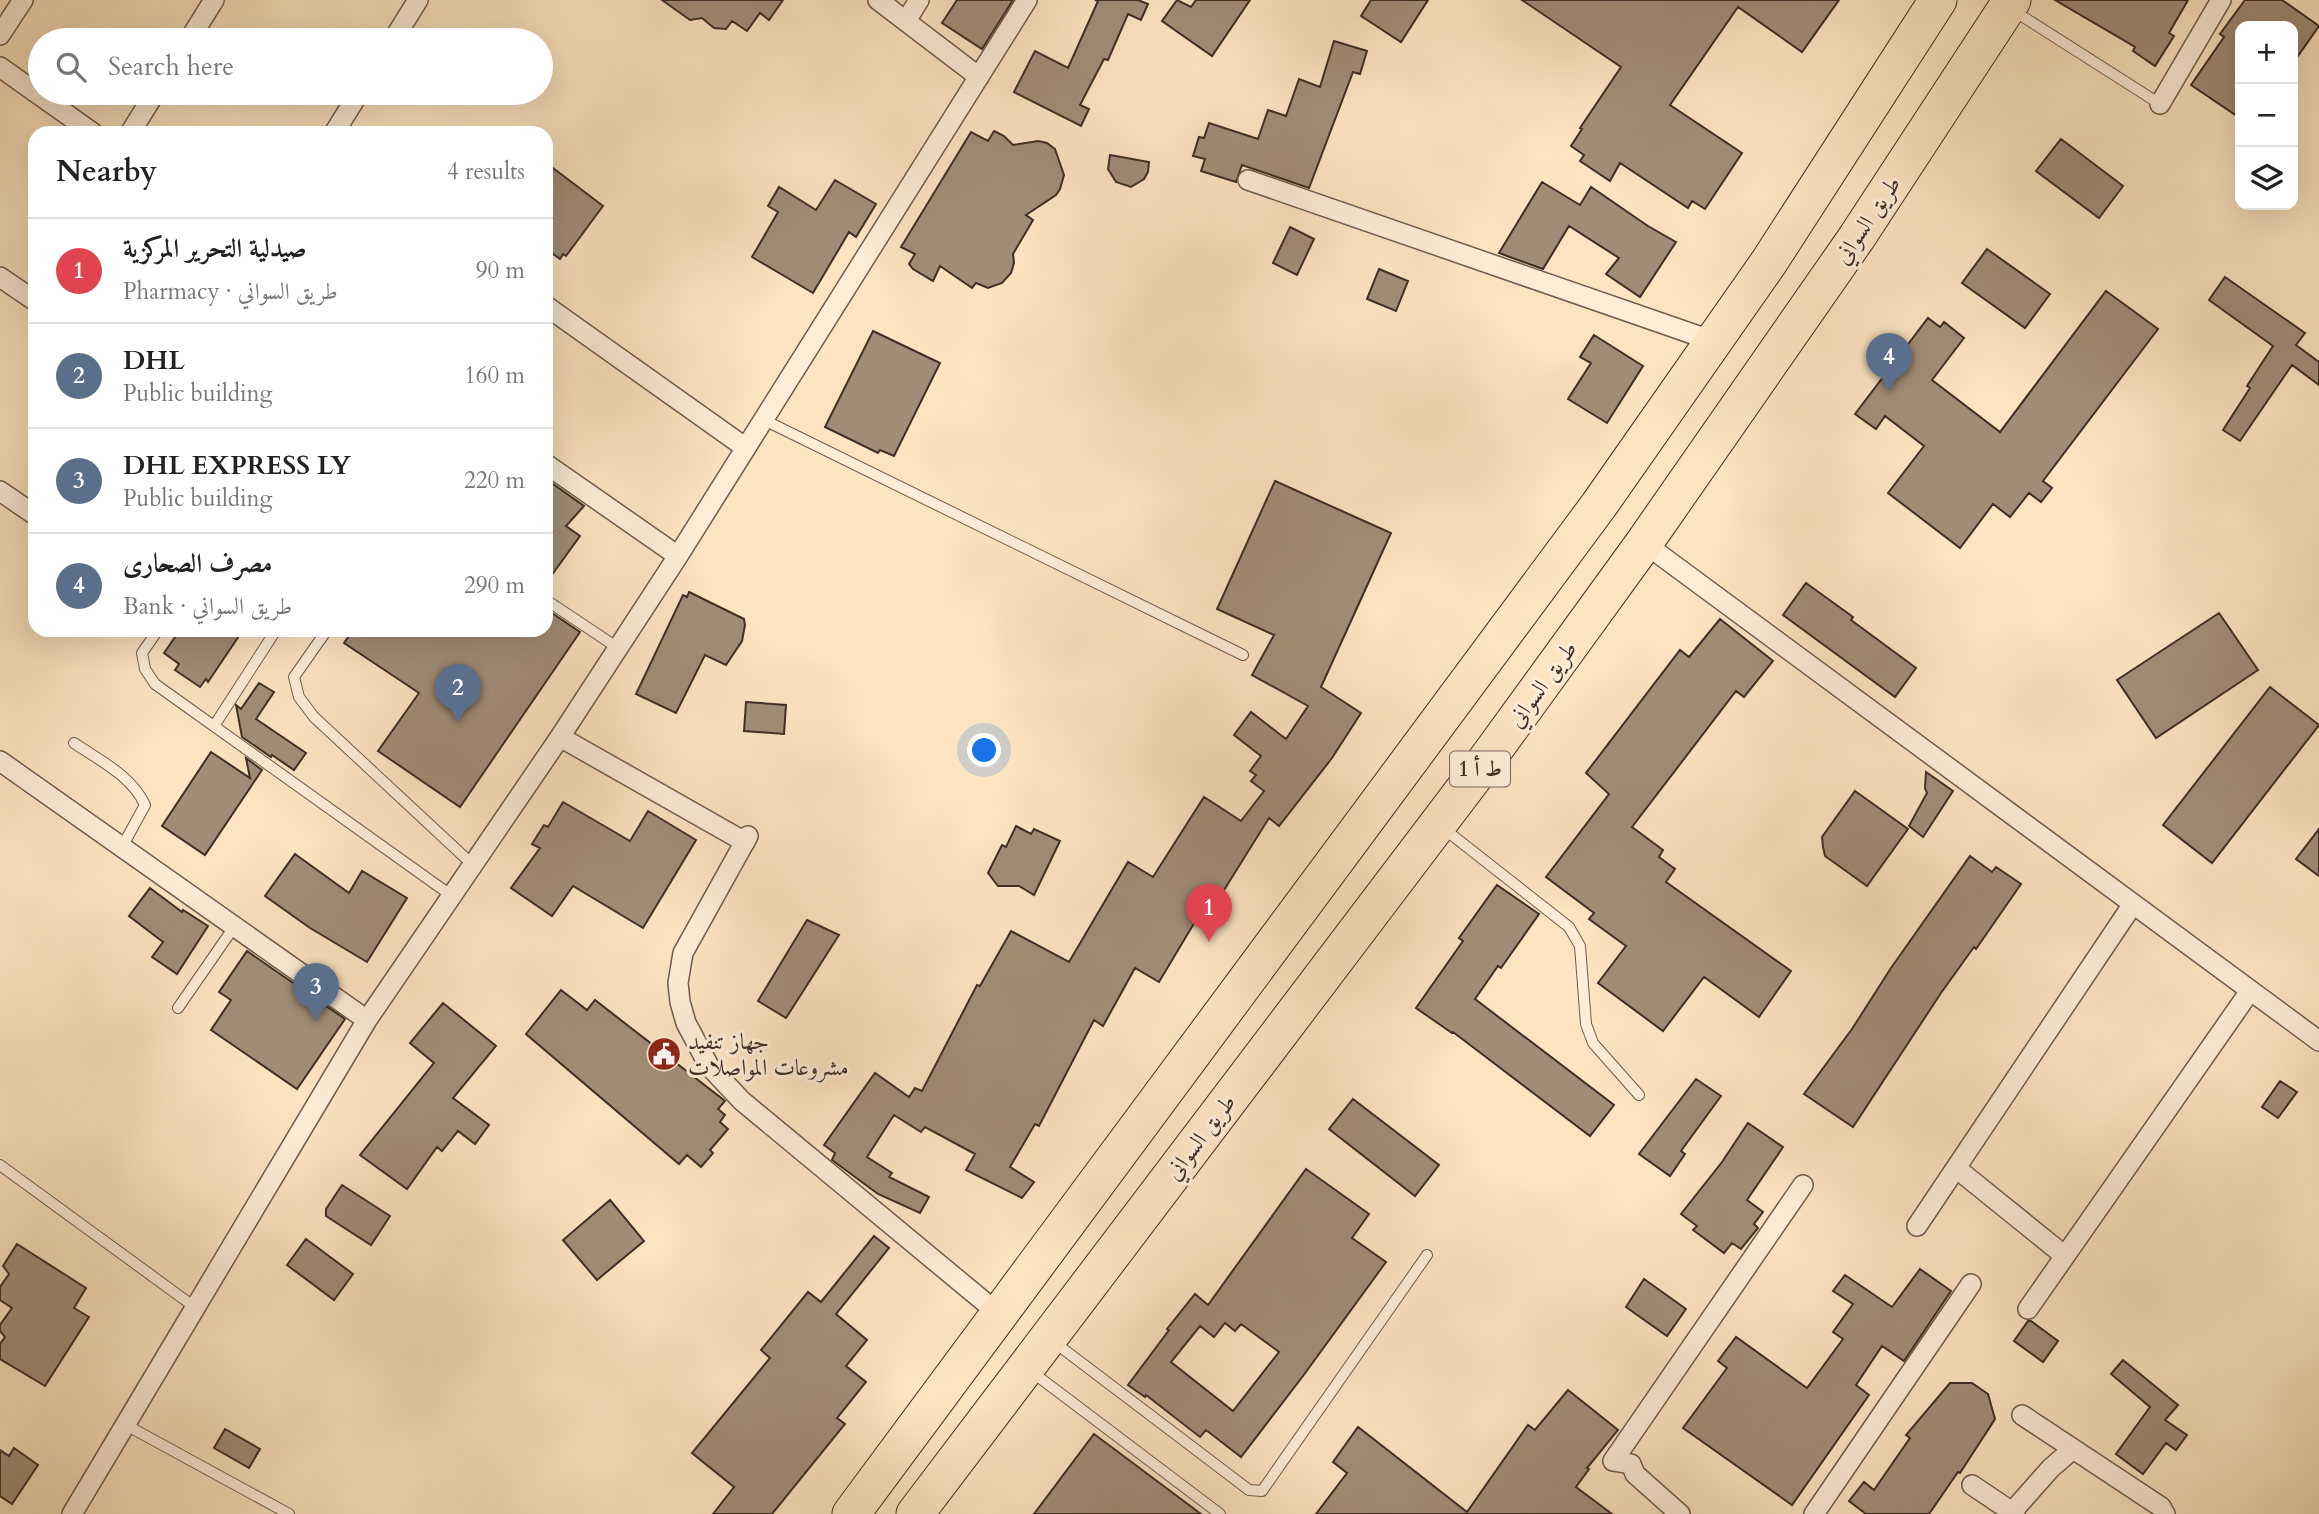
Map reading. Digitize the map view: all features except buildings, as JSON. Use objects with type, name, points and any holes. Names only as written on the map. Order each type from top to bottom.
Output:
[{"type":"highway","name":"ط أ 1","points":[[851,1514],[1599,505],[1769,262],[1937,0]]},
{"type":"highway","name":"طريق السواني","points":[[915,1514],[1438,824],[1644,543],[1857,237],[2007,2]]},
{"type":"street","points":[[0,34],[23,0]]},
{"type":"street","points":[[196,28],[214,0]]},
{"type":"street","points":[[400,28],[418,0]]},
{"type":"street","points":[[878,0],[979,77]]},
{"type":"street","points":[[906,21],[919,0]]},
{"type":"street","points":[[72,1514],[367,1020],[560,737],[678,556],[1027,0]]},
{"type":"street","points":[[2160,104],[2221,0]]},
{"type":"street","points":[[0,67],[28,87]]},
{"type":"street","points":[[54,105],[83,126]]},
{"type":"street","points":[[134,126],[148,105]]},
{"type":"street","points":[[338,126],[352,105]]},
{"type":"street","points":[[1248,180],[1713,341]]},
{"type":"street","points":[[0,277],[28,295]]},
{"type":"street","points":[[553,311],[746,448]]},
{"type":"street","points":[[553,469],[678,556]]},
{"type":"street","points":[[0,491],[28,510]]},
{"type":"street","points":[[1644,543],[2319,1041]]},
{"type":"street","points":[[560,737],[747,839],[682,953],[678,983],[686,1023],[709,1066],[743,1101],[999,1314]]},
{"type":"street","points":[[0,761],[367,1020]]},
{"type":"street","points":[[1917,1226],[2133,904]]},
{"type":"street","points":[[2028,1309],[2250,991]]},
{"type":"street","points":[[1956,1168],[2065,1256]]},
{"type":"street","points":[[1681,1514],[1635,1474],[1631,1464],[1613,1461],[1803,1185]]},
{"type":"street","points":[[1814,1514],[1971,1284]]},
{"type":"street","points":[[2022,1415],[2161,1507],[2165,1514]]},
{"type":"street","points":[[1972,1485],[2014,1513],[2051,1468],[2073,1449]]},
{"type":"lane","points":[[2007,2],[2160,104]]},
{"type":"lane","points":[[764,420],[1243,655]]},
{"type":"lane","points":[[553,605],[618,648]]},
{"type":"lane","points":[[153,637],[142,653],[145,669],[155,684],[452,896]]},
{"type":"lane","points":[[214,726],[271,637]]},
{"type":"lane","points":[[322,637],[294,677],[299,696],[314,717],[473,865]]},
{"type":"lane","points":[[74,743],[139,791],[145,805],[122,846]]},
{"type":"lane","points":[[1438,824],[1569,928],[1580,946],[1586,1024],[1593,1043],[1639,1095]]},
{"type":"lane","points":[[178,1008],[234,927]]},
{"type":"lane","points":[[0,1165],[196,1309]]},
{"type":"lane","points":[[1048,1337],[1249,1490],[1262,1491],[1427,1255]]},
{"type":"lane","points":[[1026,1368],[1220,1514]]},
{"type":"lane","points":[[126,1425],[289,1514]]},
{"type":"place","name":"مصرف الصحارى","points":[[1889,391]]},
{"type":"place","name":"DHL","points":[[458,722]]},
{"type":"place","name":"صيدلية التحرير المركزية","points":[[1209,942]]},
{"type":"place","name":"DHL EXPRESS LY","points":[[316,1021]]},
{"type":"place","name":"جهاز تنفيد مشروعات المواصلات","points":[[664,1054]]}]
